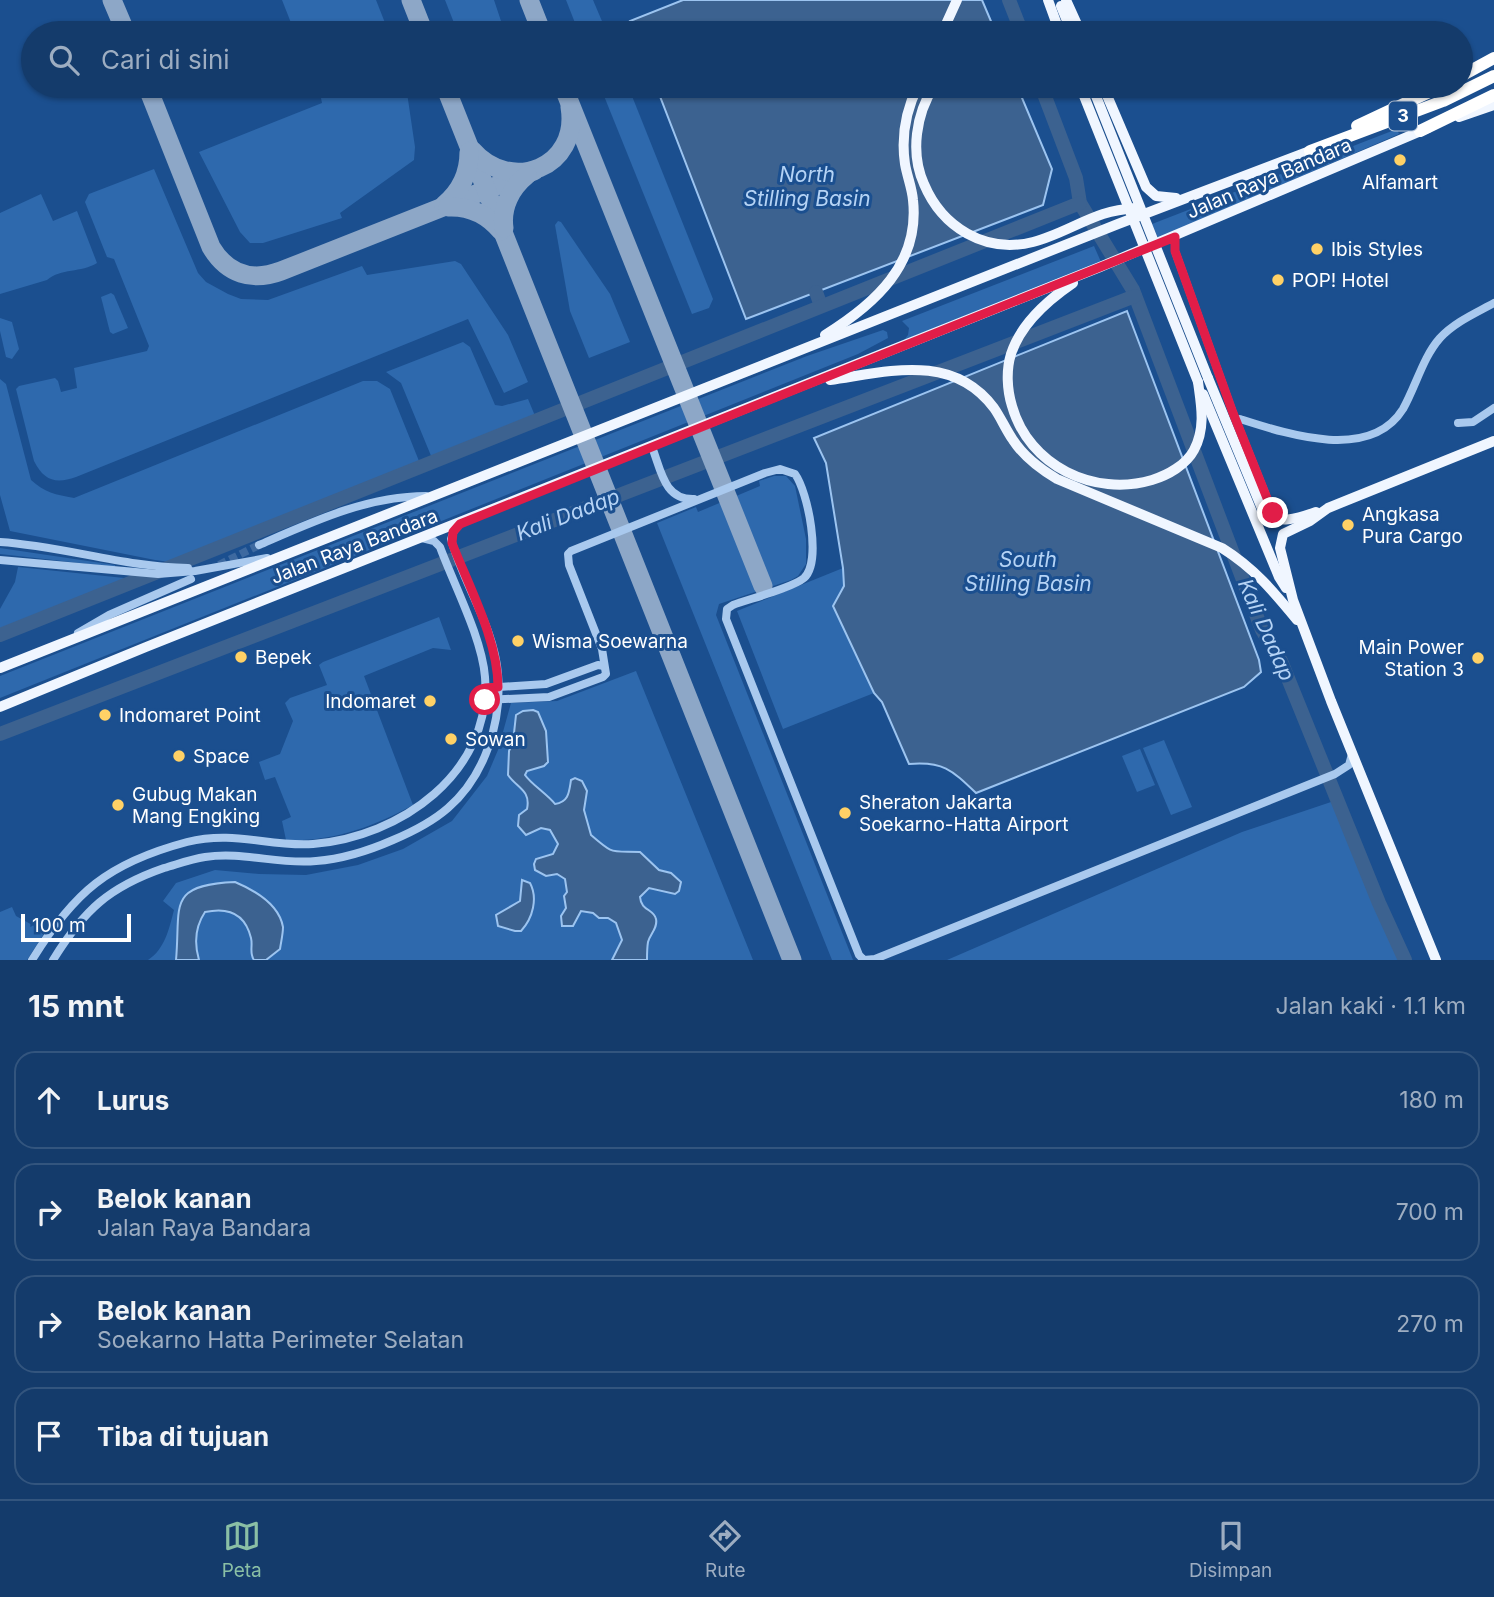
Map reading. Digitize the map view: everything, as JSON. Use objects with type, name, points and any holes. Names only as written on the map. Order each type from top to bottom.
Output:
[{"type":"highway","points":[[1473,69],[1494,58]]},
{"type":"highway","name":"3","points":[[1473,86],[1494,76]]},
{"type":"highway","name":"3","points":[[1420,131],[1494,95]]},
{"type":"highway","points":[[1310,150],[1414,98]]},
{"type":"highway","name":"3","points":[[1310,150],[1447,98]]},
{"type":"main road","points":[[947,21],[957,0]]},
{"type":"main road","points":[[1048,0],[1056,21]]},
{"type":"main road","points":[[1059,0],[1067,21]]},
{"type":"main road","points":[[1066,0],[1076,21]]},
{"type":"main road","points":[[799,351],[841,325],[881,293],[896,274],[910,243],[914,212],[904,142],[913,98]]},
{"type":"main road","points":[[927,98],[922,108],[916,138],[918,166],[928,194],[943,216],[966,234],[987,243],[1011,245],[1032,242],[1106,213],[1152,205],[1165,206]]},
{"type":"main road","points":[[1085,98],[1203,379],[1263,511],[1273,519],[1300,517],[1494,441]]},
{"type":"main road","points":[[1097,98],[1279,577],[1293,600]]},
{"type":"main road","points":[[1108,98],[1148,191],[1160,197],[1185,198]]},
{"type":"main road","name":"Jalan Raya Bandara","points":[[0,707],[1122,259],[1420,131],[1494,105]]},
{"type":"main road","name":"Jalan Raya Bandara","points":[[0,668],[1310,150]]},
{"type":"main road","points":[[1089,272],[1045,305],[1021,333],[1013,347],[1008,368],[1008,391],[1015,416],[1026,438],[1043,456],[1079,478],[1114,485],[1136,484],[1161,477],[1173,471],[1194,451],[1202,413],[1203,379]]},
{"type":"main road","points":[[813,382],[911,368],[929,369],[954,377],[984,396],[1014,442],[1030,460],[1050,475],[1222,548],[1260,576],[1303,627]]},
{"type":"main road","points":[[1328,508],[1310,521],[1283,534],[1280,540],[1283,565],[1303,627],[1436,960]]},
{"type":"street","points":[[1175,237],[1175,251],[1233,413],[1273,513],[1284,519]]},
{"type":"street","points":[[1240,419],[1274,430],[1335,440],[1365,437],[1379,431],[1392,422],[1403,408],[1439,339],[1455,326],[1494,303]]},
{"type":"street","points":[[1458,423],[1473,422],[1494,408]]},
{"type":"street","points":[[652,447],[672,494],[680,498],[704,497]]},
{"type":"street","points":[[485,700],[531,699],[557,695],[603,677],[606,671],[601,649],[569,565],[568,554],[579,547],[780,469],[791,471],[800,483],[811,532],[811,565],[807,575],[799,582],[733,605],[727,609],[726,619],[859,955],[864,960],[875,959],[1335,774],[1349,765],[1352,753]]},
{"type":"street","points":[[259,545],[355,507],[405,496],[435,496]]},
{"type":"street","points":[[53,960],[73,930],[95,905],[111,892],[153,872],[192,859],[222,855],[298,862],[328,860],[373,848],[422,826],[449,807],[473,776],[489,745],[498,699],[496,662],[490,640],[452,543],[453,532],[460,524]]},
{"type":"street","points":[[32,960],[51,929],[78,897],[103,876],[133,860],[186,843],[221,837],[298,844],[333,841],[367,832],[412,811],[438,793],[464,759],[478,729],[485,688],[478,645],[440,547],[434,541],[421,538]]},
{"type":"street","points":[[0,542],[45,547],[116,566],[177,573],[300,550]]},
{"type":"street","points":[[0,560],[61,565],[186,568],[222,566]]},
{"type":"street","points":[[52,649],[109,615],[191,579]]},
{"type":"street","points":[[485,688],[546,684],[598,665],[604,666]]},
{"type":"shaded area","points":[[282,0],[376,0],[384,21],[290,21]]},
{"type":"shaded area","points":[[445,0],[494,0],[501,21],[453,21]]},
{"type":"shaded area","points":[[566,0],[593,0],[602,21],[574,21]]},
{"type":"shaded area","points":[[321,98],[408,98],[415,147],[414,160],[340,213],[342,218],[263,243],[250,243],[240,232],[199,152],[322,103]]},
{"type":"shaded area","points":[[605,98],[633,98],[713,299],[709,308],[692,314]]},
{"type":"shaded area","points":[[1397,129],[1399,134],[1158,238],[1152,224]]},
{"type":"shaded area","points":[[154,169],[198,273],[206,282],[241,299],[268,300],[362,266],[367,275],[455,261],[461,264],[508,335],[528,382],[504,393],[468,319],[76,477],[57,480],[46,477],[34,461],[16,389],[55,378],[61,392],[77,388],[74,368],[147,351],[149,346],[114,259],[107,257],[85,202],[89,194]]},
{"type":"shaded area","points":[[41,194],[53,221],[77,211],[97,263],[0,294],[0,213]]},
{"type":"shaded area","points":[[558,221],[610,294],[630,342],[589,358],[570,311],[555,225]]},
{"type":"shaded area","points":[[1094,246],[1101,262],[904,340],[909,328],[902,321]]},
{"type":"shaded area","points":[[111,293],[128,328],[113,334],[110,332],[101,297]]},
{"type":"shaded area","points":[[0,318],[12,322],[19,349],[12,359],[6,357]]},
{"type":"shaded area","points":[[883,330],[887,332],[888,338],[858,354],[0,698],[0,676],[807,356]]},
{"type":"shaded area","points":[[463,342],[470,347],[495,405],[502,406],[528,399],[538,423],[434,463],[401,383],[386,372]]},
{"type":"shaded area","points":[[0,379],[6,384],[31,480],[46,490],[68,497],[74,498],[363,381],[377,381],[390,389],[419,461],[169,562],[155,560],[10,531],[0,495]]},
{"type":"shaded area","points":[[774,476],[786,476],[795,486],[806,539],[806,564],[798,576],[791,580],[719,604],[716,615],[853,960],[832,960],[657,523],[696,507],[698,512],[760,486],[759,481]]},
{"type":"shaded area","points":[[0,548],[115,565],[115,567],[0,554]]},
{"type":"shaded area","points":[[18,567],[134,579],[0,633],[0,609],[15,582]]},
{"type":"shaded area","points":[[843,568],[844,586],[834,606],[874,693],[783,729],[737,611]]},
{"type":"shaded area","points":[[439,617],[451,650],[433,648],[364,676],[413,805],[352,832],[320,838],[286,840],[282,821],[291,817],[275,777],[265,780],[259,762],[280,754],[293,721],[285,703],[290,698],[327,685],[319,665],[323,662]]},
{"type":"shaded area","points":[[636,671],[753,960],[148,960],[159,950],[168,931],[174,910],[163,901],[176,883],[215,870],[306,875],[358,865],[403,849],[452,821],[487,776],[498,750],[511,703],[557,701]]},
{"type":"shaded area","points":[[1164,740],[1192,807],[1171,815],[1143,748]]},
{"type":"shaded area","points":[[1140,749],[1155,785],[1137,792],[1122,756]]},
{"type":"shaded area","points":[[1334,801],[1399,960],[947,960],[1242,832]]},
{"type":"shaded area","points":[[12,907],[16,916],[45,932],[27,960],[0,960],[0,912]]},
{"type":"water","points":[[683,0],[982,0],[991,21],[630,21]]},
{"type":"water","name":"North Stilling Basin","points":[[661,98],[1022,98],[1052,169],[1043,205],[746,319]]},
{"type":"water","name":"South Stilling Basin","points":[[1127,311],[1259,660],[1261,672],[1244,687],[976,793],[946,769],[930,764],[909,764],[882,702],[874,693],[833,606],[844,586],[843,568],[826,463],[814,438]]},
{"type":"water","points":[[533,710],[538,712],[546,731],[548,762],[544,766],[527,771],[525,775],[555,804],[566,799],[571,780],[575,778],[582,781],[587,791],[584,810],[591,835],[613,851],[640,852],[659,870],[671,873],[681,882],[679,891],[675,894],[649,888],[640,897],[643,905],[656,919],[648,942],[647,960],[612,960],[622,940],[616,923],[608,918],[599,918],[593,913],[581,911],[573,926],[562,926],[561,916],[566,908],[565,879],[557,874],[546,876],[535,870],[536,859],[553,854],[558,844],[550,830],[541,828],[526,835],[518,826],[519,815],[527,809],[528,803],[525,793],[508,775],[509,751],[513,742],[516,715]]},
{"type":"water","points":[[522,880],[530,883],[534,895],[529,920],[521,931],[498,926],[496,915],[520,901]]},
{"type":"water","points":[[235,882],[250,889],[276,911],[283,927],[280,949],[266,960],[254,960],[251,938],[245,923],[240,917],[221,910],[205,912],[197,929],[196,947],[199,960],[176,960],[179,912],[181,902],[187,894],[213,884]]},
{"type":"waterway","name":"Kali Dadap","points":[[1009,0],[1017,21]]},
{"type":"waterway","name":"Kali Dadap","points":[[1046,98],[1076,178],[1080,203],[1133,290],[1262,630],[1281,661],[1379,903],[1405,960]]},
{"type":"waterway","name":"Kali Dadap","points":[[0,635],[1080,203]]},
{"type":"waterway","name":"Kali Dadap","points":[[816,292],[821,306]]},
{"type":"waterway","name":"Kali Dadap","points":[[0,734],[1135,296]]},
{"type":"taxiway","points":[[112,0],[121,21]]},
{"type":"taxiway","points":[[411,0],[419,21]]},
{"type":"taxiway","points":[[529,0],[537,21]]},
{"type":"taxiway","points":[[152,98],[211,247],[225,264],[250,275],[260,276],[281,271],[534,171]]},
{"type":"taxiway","points":[[450,98],[792,960]]},
{"type":"taxiway","points":[[568,98],[763,586]]},
{"type":"taxiway","points":[[472,150],[488,164],[505,171],[523,172],[539,168],[554,159],[564,145],[570,128],[570,107]]},
{"type":"taxiway","points":[[444,205],[463,182],[469,152]]},
{"type":"taxiway","points":[[504,228],[508,198],[527,175]]},
{"type":"taxiway","points":[[448,207],[477,212],[501,231]]},
{"type":"tunnel","points":[[219,565],[259,545]]},
{"type":"place","name":"Alfamart","points":[[1400,160]]},
{"type":"place","name":"Ibis Styles","points":[[1317,249]]},
{"type":"place","name":"POP! Hotel","points":[[1278,280]]},
{"type":"place","name":"Angkasa Pura Cargo","points":[[1348,525]]},
{"type":"place","name":"Wisma Soewarna","points":[[518,641]]},
{"type":"place","name":"Bepek","points":[[241,657]]},
{"type":"place","name":"Main Power Station 3","points":[[1478,658]]},
{"type":"place","name":"Indomaret","points":[[430,701]]},
{"type":"place","name":"Indomaret Point","points":[[105,715]]},
{"type":"place","name":"Sowan","points":[[451,739]]},
{"type":"place","name":"Space","points":[[179,756]]},
{"type":"place","name":"Gubug Makan Mang Engking","points":[[118,805]]},
{"type":"place","name":"Sheraton Jakarta Soekarno-Hatta Airport","points":[[845,813]]},
{"type":"route","points":[[485,700],[485,688],[498,687],[498,675],[490,640],[452,543],[453,532],[460,524],[1175,237],[1173,246],[1233,413],[1273,513]]}]
